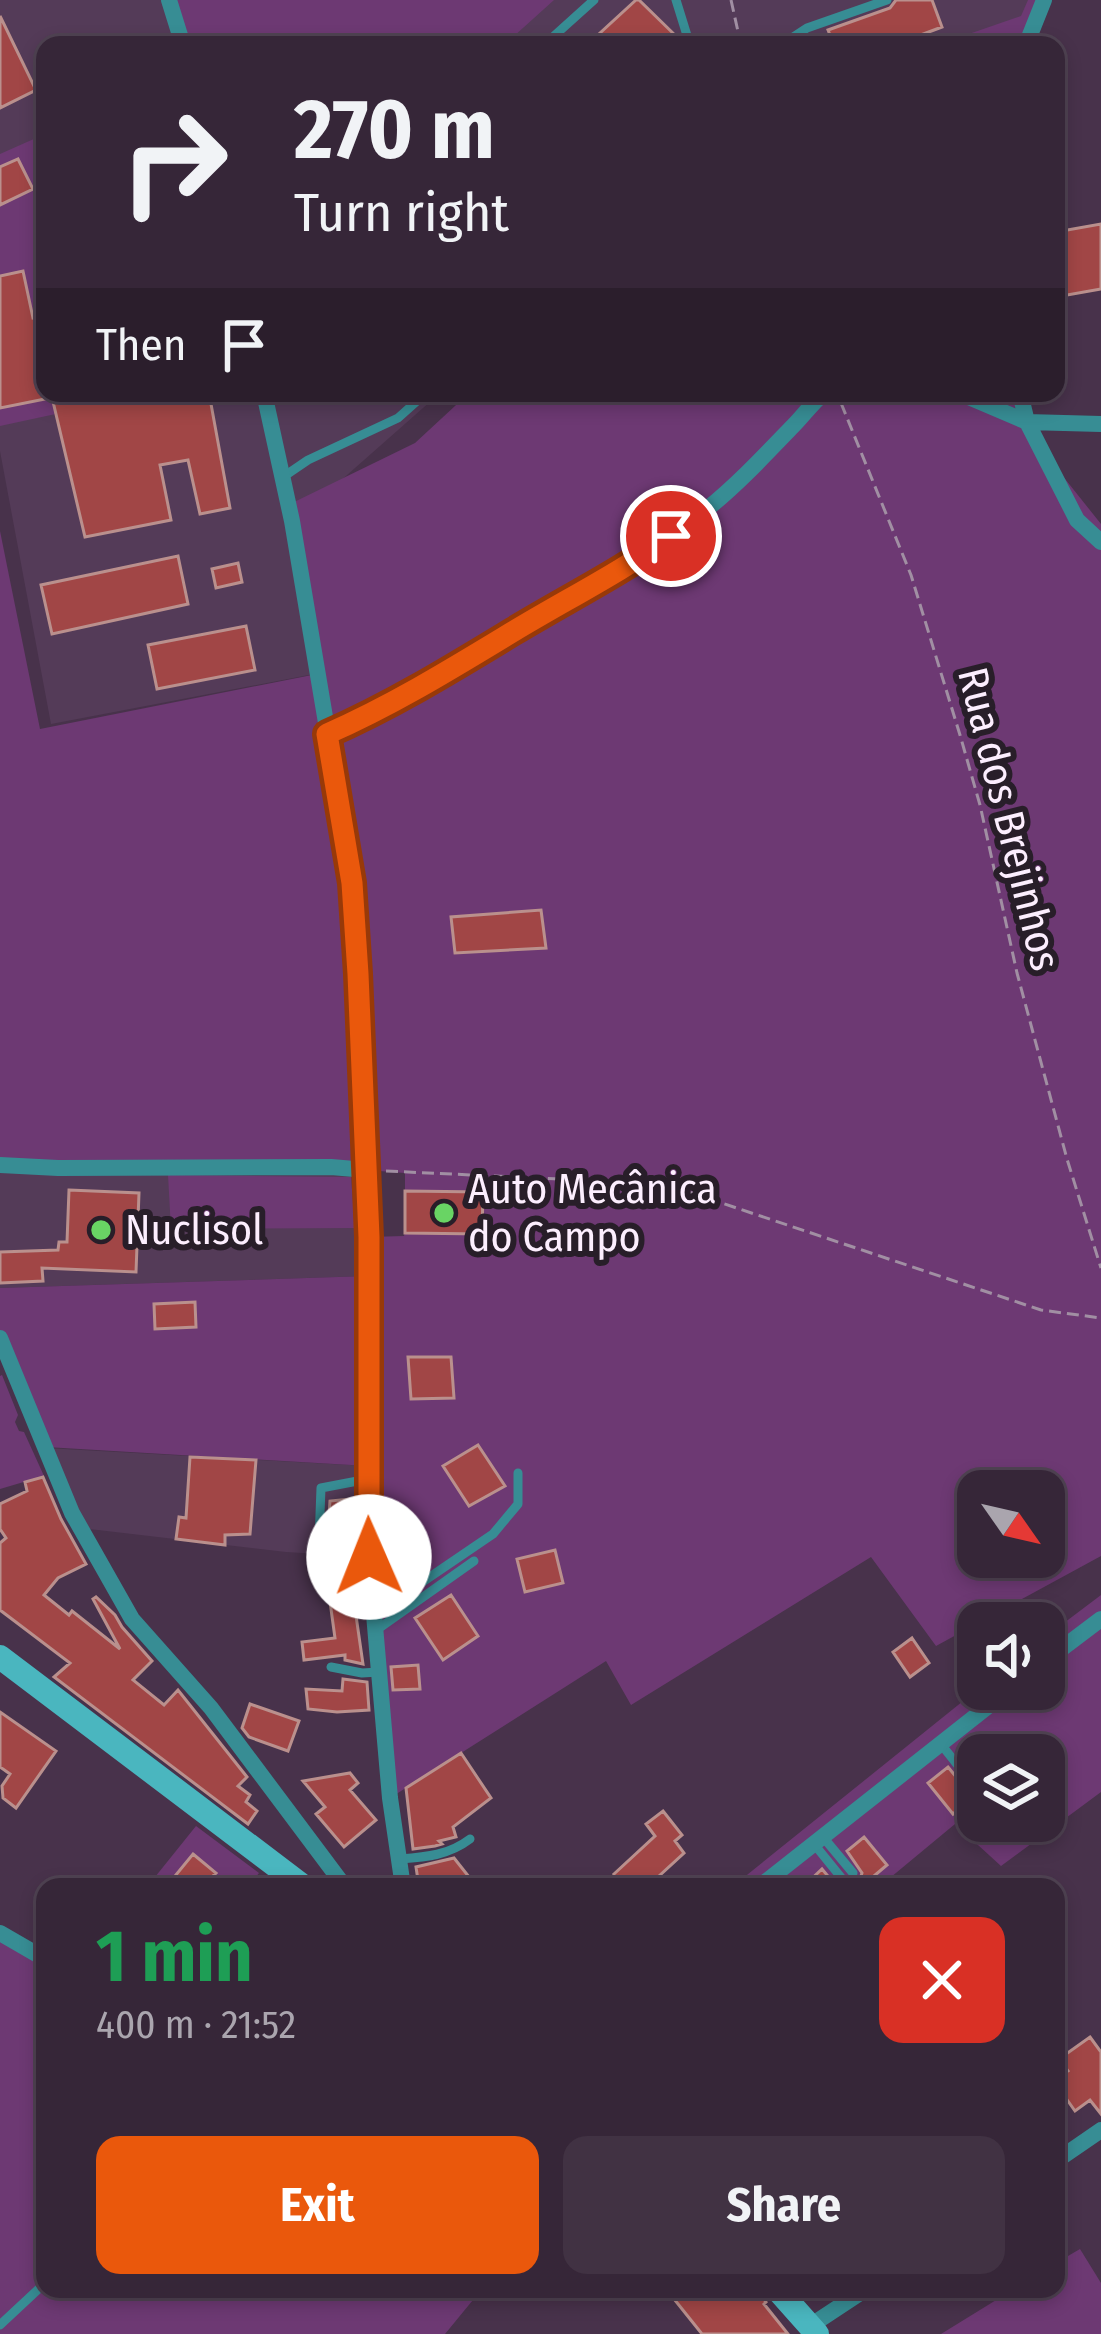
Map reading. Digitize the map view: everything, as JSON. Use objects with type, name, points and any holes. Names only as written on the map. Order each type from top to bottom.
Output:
[{"type":"street","points":[[169,0],[180,36]]},
{"type":"street","points":[[1029,36],[1044,0]]},
{"type":"street","points":[[266,402],[352,883],[369,1237],[369,1557],[402,1878]]},
{"type":"street","points":[[327,734],[438,678],[646,554],[740,481],[813,402]]},
{"type":"street","points":[[980,402],[1027,422],[1101,424]]},
{"type":"street","points":[[1022,402],[1027,422],[1078,520],[1101,542]]},
{"type":"street","points":[[0,1165],[366,1170]]},
{"type":"street","points":[[0,1338],[72,1513],[132,1619],[211,1708],[339,1878]]},
{"type":"street","points":[[1065,1646],[1101,1619]]},
{"type":"street","points":[[0,1657],[292,1878]]},
{"type":"street","points":[[770,1878],[983,1710]]},
{"type":"street","points":[[0,1933],[36,1954]]},
{"type":"street","points":[[1065,2155],[1101,2130]]},
{"type":"street","points":[[786,2298],[814,2330],[855,2298]]},
{"type":"lane","points":[[554,36],[594,0]]},
{"type":"lane","points":[[676,0],[687,36]]},
{"type":"lane","points":[[795,36],[886,0]]},
{"type":"lane","points":[[283,477],[308,460],[398,418],[416,402]]},
{"type":"lane","points":[[375,1623],[493,1534],[518,1504],[518,1473]]},
{"type":"lane","points":[[368,1479],[321,1488],[319,1541],[369,1557]]},
{"type":"lane","points":[[375,1623],[475,1561]]},
{"type":"lane","points":[[331,1667],[379,1672]]},
{"type":"lane","points":[[940,1743],[957,1764]]},
{"type":"lane","points":[[400,1859],[455,1850],[470,1839]]},
{"type":"lane","points":[[819,1840],[848,1877]]},
{"type":"lane","points":[[0,2325],[36,2291]]},
{"type":"path","points":[[731,0],[739,36]]},
{"type":"path","name":"Rua dos Brejinhos","points":[[841,402],[911,575],[965,752],[1016,973],[1101,1268]]},
{"type":"path","points":[[366,1170],[665,1184],[1041,1310],[1101,1318]]},
{"type":"shaded area","points":[[0,0],[1043,0],[997,36],[36,36],[36,402],[430,402],[304,513],[330,671],[51,724],[0,451]]},
{"type":"shaded area","points":[[169,0],[554,0],[514,36],[179,36]]},
{"type":"shaded area","points":[[1028,0],[1044,0],[1030,36],[963,36],[1021,16]]},
{"type":"shaded area","points":[[36,138],[36,402],[111,402],[0,426],[0,154]]},
{"type":"shaded area","points":[[459,402],[1023,402],[1042,450],[1101,524],[1101,1556],[1065,1576],[1065,1470],[957,1470],[957,1578],[1061,1578],[1017,1602],[957,1602],[957,1635],[936,1646],[871,1557],[631,1705],[606,1661],[390,1798],[368,1466],[46,1447],[0,1339],[0,1288],[368,1276],[369,1237],[482,1234],[483,1193],[405,1191],[405,1173],[366,1170],[0,1165],[0,531],[40,729],[317,674],[288,505],[415,443]]},
{"type":"shaded area","points":[[0,1165],[366,1170],[368,1276],[0,1288]]},
{"type":"shaded area","points":[[168,1175],[351,1177],[355,1228],[171,1229]]},
{"type":"shaded area","points":[[0,1376],[18,1415],[15,1422],[44,1476],[0,1489]]},
{"type":"shaded area","points":[[46,1448],[368,1466],[369,1557],[81,1528]]},
{"type":"shaded area","points":[[1101,1595],[1101,1792],[1065,1819],[1065,1734],[957,1734],[957,1826],[890,1878],[743,1878],[957,1706],[957,1710],[1065,1710],[1065,1622]]},
{"type":"shaded area","points":[[196,1826],[259,1873],[255,1878],[154,1878]]},
{"type":"shaded area","points":[[975,1842],[1033,1842],[1001,1866]]},
{"type":"shaded area","points":[[0,1933],[36,1954],[36,2288],[0,2322]]},
{"type":"shaded area","points":[[1080,2249],[1101,2283],[1101,2334],[941,2334],[999,2298],[1065,2298],[1065,2258]]},
{"type":"shaded area","points":[[36,2297],[475,2298],[445,2334],[0,2334],[0,2327]]},
{"type":"building","points":[[639,0],[676,36],[597,36]]},
{"type":"building","points":[[896,0],[932,0],[942,27],[918,36],[830,36],[828,30],[890,8]]},
{"type":"building","points":[[0,16],[36,90],[0,108]]},
{"type":"building","points":[[18,159],[33,189],[0,205],[0,167]]},
{"type":"building","points":[[1101,224],[1101,289],[1065,295],[1065,230]]},
{"type":"building","points":[[23,271],[36,317],[36,401],[0,408],[0,276]]},
{"type":"building","points":[[53,402],[211,402],[230,508],[200,514],[188,460],[160,465],[171,520],[85,537]]},
{"type":"building","points":[[178,556],[188,604],[52,634],[41,585]]},
{"type":"building","points":[[238,563],[242,582],[216,588],[212,569]]},
{"type":"building","points":[[246,626],[255,670],[157,689],[148,645]]},
{"type":"building","points":[[541,910],[546,948],[455,953],[451,917]]},
{"type":"building","name":"Nuclisol","points":[[69,1190],[139,1193],[136,1272],[42,1268],[43,1281],[0,1283],[0,1252],[58,1250],[59,1242],[67,1242]]},
{"type":"building","name":"Auto Mecânica do Campo","points":[[405,1191],[483,1192],[482,1234],[405,1233]]},
{"type":"building","points":[[195,1302],[196,1327],[155,1329],[154,1304]]},
{"type":"building","points":[[408,1357],[451,1357],[454,1398],[411,1399]]},
{"type":"building","points":[[478,1445],[505,1486],[469,1506],[443,1466]]},
{"type":"building","points":[[190,1457],[256,1460],[250,1534],[225,1535],[225,1545],[176,1539],[179,1517],[186,1518]]},
{"type":"building","points":[[43,1477],[86,1564],[58,1578],[44,1595],[120,1649],[93,1599],[115,1615],[152,1661],[133,1680],[164,1705],[178,1690],[247,1777],[238,1786],[250,1795],[246,1802],[257,1811],[248,1824],[54,1677],[70,1663],[0,1610],[0,1543],[6,1538],[0,1529],[0,1504],[27,1491],[25,1482]]},
{"type":"building","points":[[351,1499],[353,1528],[328,1529],[330,1501]]},
{"type":"building","points":[[555,1550],[563,1583],[525,1592],[517,1559]]},
{"type":"building","points":[[325,1559],[354,1562],[355,1581],[351,1581],[363,1664],[345,1660],[345,1655],[304,1660],[302,1642],[335,1638],[327,1580],[321,1580]]},
{"type":"building","points":[[451,1595],[478,1636],[443,1660],[415,1618]]},
{"type":"building","points":[[912,1638],[929,1663],[910,1677],[893,1652]]},
{"type":"building","points":[[418,1665],[420,1689],[393,1690],[391,1667]]},
{"type":"building","points":[[343,1679],[367,1682],[369,1710],[308,1709],[306,1689],[342,1691]]},
{"type":"building","points":[[250,1704],[299,1721],[288,1751],[249,1737],[242,1728]]},
{"type":"building","points":[[0,1712],[56,1751],[16,1808],[3,1798],[2,1786],[10,1774],[0,1767]]},
{"type":"building","points":[[461,1753],[491,1798],[453,1827],[456,1837],[413,1849],[406,1788]]},
{"type":"building","points":[[948,1767],[957,1778],[957,1811],[953,1814],[928,1783]]},
{"type":"building","points":[[350,1773],[358,1783],[350,1790],[376,1820],[344,1847],[316,1814],[325,1807],[303,1781]]},
{"type":"building","points":[[663,1811],[682,1835],[675,1841],[684,1853],[657,1878],[618,1878],[614,1874],[655,1836],[646,1824]]},
{"type":"building","points":[[864,1837],[887,1865],[872,1878],[860,1878],[862,1873],[847,1851]]},
{"type":"building","points":[[193,1854],[216,1873],[213,1878],[173,1878]]},
{"type":"building","points":[[454,1858],[470,1878],[418,1878],[416,1867]]},
{"type":"building","points":[[1090,2037],[1101,2052],[1101,2114],[1090,2100],[1075,2111],[1065,2097],[1065,2055]]},
{"type":"building","points":[[763,2298],[788,2334],[702,2334],[674,2299]]},
{"type":"place","name":"Auto Mecânica do Campo","points":[[444,1213]]},
{"type":"place","name":"Nuclisol","points":[[101,1230]]},
{"type":"route","points":[[369,1557],[369,1237],[358,974],[352,883],[327,734],[438,678],[671,536]]}]
